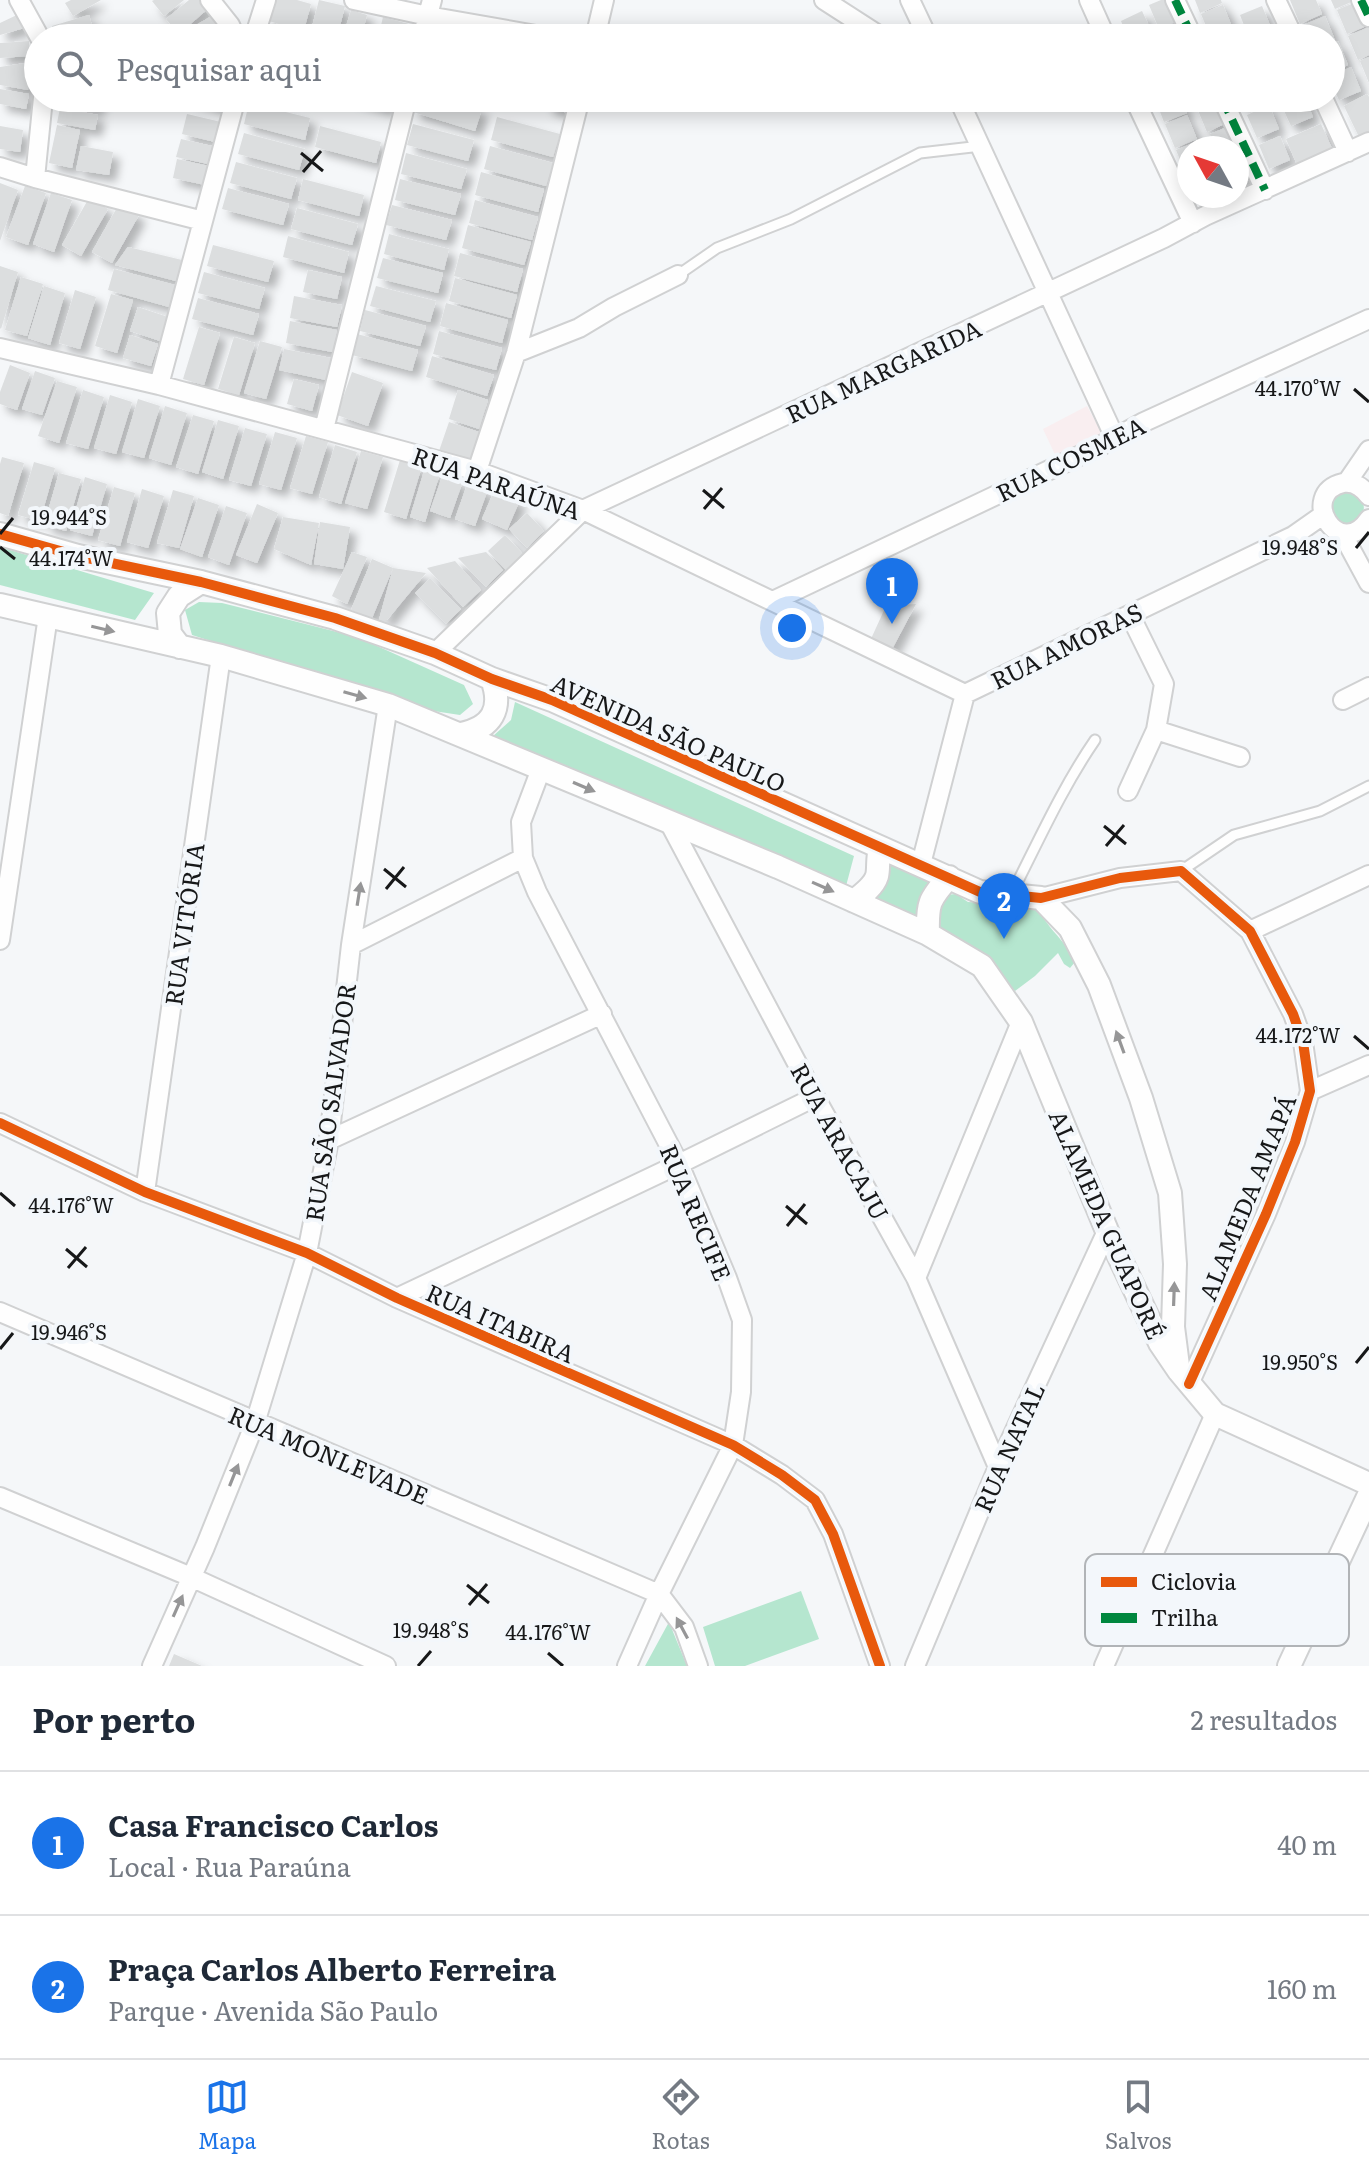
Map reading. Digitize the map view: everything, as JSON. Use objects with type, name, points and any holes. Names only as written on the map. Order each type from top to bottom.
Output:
[{"type":"street","points":[[19,0],[32,24]]},
{"type":"street","points":[[210,0],[229,24]]},
{"type":"street","points":[[258,24],[266,0]]},
{"type":"street","points":[[354,0],[430,8],[496,24]]},
{"type":"street","points":[[598,24],[604,0]]},
{"type":"street","points":[[824,0],[864,24]]},
{"type":"street","points":[[910,0],[921,24]]},
{"type":"street","points":[[1089,0],[1100,24]]},
{"type":"street","points":[[1175,0],[1186,24]]},
{"type":"street","points":[[1276,0],[1287,24]]},
{"type":"street","points":[[1361,0],[1369,17]]},
{"type":"street","points":[[35,178],[42,112]]},
{"type":"street","points":[[159,385],[232,112]]},
{"type":"street","points":[[324,429],[403,112]]},
{"type":"street","points":[[477,471],[516,353],[576,112]]},
{"type":"street","points":[[965,112],[1115,438]]},
{"type":"street","points":[[1141,112],[1193,223]]},
{"type":"street","points":[[1229,112],[1265,190]]},
{"type":"street","points":[[1329,112],[1348,152]]},
{"type":"street","name":"RUA MARGARIDA","points":[[435,653],[583,510],[1369,142]]},
{"type":"street","points":[[0,167],[203,221]]},
{"type":"street","points":[[516,353],[579,328],[678,275]]},
{"type":"street","name":"RUA COSMEA","points":[[773,601],[1144,422],[1369,319]]},
{"type":"street","name":"RUA PARAÚNA","points":[[0,348],[159,385],[477,471],[583,510],[965,694]]},
{"type":"street","points":[[1369,450],[1347,482],[1327,492],[1323,500],[1323,515],[1328,524],[1342,533],[1369,583]]},
{"type":"street","points":[[1347,482],[1357,485],[1369,496]]},
{"type":"street","name":"RUA AMORAS","points":[[921,864],[965,694],[1293,536],[1323,515]]},
{"type":"street","points":[[1342,533],[1358,530],[1369,519]]},
{"type":"street","name":"AVENIDA SÃO PAULO","points":[[0,534],[335,618],[435,653],[492,679],[552,700],[980,892],[1041,898],[1120,878],[1181,871]]},
{"type":"street","points":[[180,647],[170,634],[168,613],[179,596],[201,582]]},
{"type":"street","points":[[0,605],[221,656],[388,705],[854,901],[928,934],[982,966],[1021,1022],[916,1278]]},
{"type":"street","points":[[1128,791],[1156,730],[1164,684],[1130,615]]},
{"type":"street","points":[[0,940],[48,616]]},
{"type":"street","name":"RUA VITÓRIA","points":[[145,1192],[221,656]]},
{"type":"street","points":[[461,734],[476,731],[488,722],[496,709],[497,694],[492,679]]},
{"type":"street","points":[[1343,700],[1369,687]]},
{"type":"street","name":"RUA SÃO SALVADOR","points":[[152,1666],[255,1423],[307,1253],[329,1140],[351,945],[388,705]]},
{"type":"street","points":[[1156,730],[1240,757]]},
{"type":"street","name":"RUA RECIFE","points":[[541,769],[521,822],[523,858],[537,892],[679,1164],[742,1320],[741,1392],[733,1445],[627,1666]]},
{"type":"street","name":"RUA ARACAJU","points":[[669,822],[815,1097],[916,1278],[998,1467]]},
{"type":"street","points":[[854,901],[867,891],[877,876],[880,849]]},
{"type":"street","points":[[351,945],[523,858]]},
{"type":"street","name":"ALAMEDA AMAPÁ","points":[[1181,871],[1250,931],[1293,1014],[1303,1042],[1310,1091],[1295,1142],[1266,1214],[1184,1378]]},
{"type":"street","points":[[1250,931],[1369,875]]},
{"type":"street","points":[[928,934],[931,897],[949,877]]},
{"type":"street","points":[[1041,898],[1070,928],[1099,985],[1141,1098],[1170,1193],[1175,1264],[1173,1327],[1184,1378]]},
{"type":"street","points":[[329,1140],[602,1014]]},
{"type":"street","name":"ALAMEDA GUAPORÉ","points":[[1021,1022],[1107,1231],[1160,1343],[1184,1378],[1215,1414]]},
{"type":"street","points":[[1310,1091],[1369,1065]]},
{"type":"street","points":[[397,1298],[815,1097]]},
{"type":"street","name":"RUA ITABIRA","points":[[0,1123],[145,1192],[307,1253],[397,1298],[733,1445],[782,1475],[815,1500],[833,1534],[880,1666]]},
{"type":"street","name":"RUA NATAL","points":[[915,1666],[998,1467],[1107,1231]]},
{"type":"street","name":"RUA MONLEVADE","points":[[0,1312],[659,1594]]},
{"type":"street","points":[[1153,1554],[1215,1414],[1369,1484]]},
{"type":"street","points":[[1341,1554],[1369,1495]]},
{"type":"street","points":[[0,1497],[191,1577],[386,1666]]},
{"type":"street","points":[[659,1594],[684,1627],[698,1666]]},
{"type":"street","points":[[1104,1666],[1113,1646]]},
{"type":"street","points":[[1289,1666],[1298,1646]]},
{"type":"lane","points":[[678,275],[717,248],[791,219],[920,153],[981,146]]},
{"type":"lane","points":[[1011,895],[1048,819],[1095,740]]},
{"type":"lane","points":[[1181,871],[1234,835],[1320,811],[1369,786]]},
{"type":"shaded area","points":[[1087,406],[1105,439],[1058,461],[1043,429]]},
{"type":"green space","points":[[1348,491],[1359,497],[1364,510],[1354,525],[1337,524],[1330,503],[1342,492]]},
{"type":"green space","points":[[0,547],[154,593],[135,620],[0,585]]},
{"type":"green space","points":[[199,602],[222,603],[357,637],[464,685],[473,704],[460,715],[427,710],[192,635],[185,610]]},
{"type":"green space","points":[[515,702],[854,856],[846,886],[493,736],[511,720]]},
{"type":"green space","points":[[886,857],[934,879],[920,925],[866,902],[885,886]]},
{"type":"green space","points":[[956,894],[968,902],[1033,906],[1075,962],[1070,968],[1058,953],[1015,991],[999,973],[937,934],[935,918],[945,895]]},
{"type":"green space","points":[[801,1591],[819,1639],[745,1666],[715,1666],[703,1627]]},
{"type":"green space","points":[[669,1622],[687,1666],[645,1666]]},
{"type":"building","points":[[71,0],[101,0],[73,16],[65,3]]},
{"type":"building","points":[[154,0],[184,0],[164,16]]},
{"type":"building","points":[[189,0],[204,0],[210,7],[190,24],[170,24],[166,19]]},
{"type":"building","points":[[274,0],[297,0],[311,4],[306,24],[268,21]]},
{"type":"building","points":[[319,0],[345,6],[340,24],[313,24]]},
{"type":"building","points":[[1161,0],[1173,0],[1181,20],[1157,24],[1149,5]]},
{"type":"building","points":[[1195,0],[1221,0],[1222,3],[1200,13]]},
{"type":"building","points":[[1290,0],[1316,0],[1322,14],[1300,24]]},
{"type":"building","points":[[1331,0],[1356,0],[1335,9]]},
{"type":"building","points":[[1359,1],[1369,25],[1347,34],[1337,10]]},
{"type":"building","points":[[1223,5],[1231,24],[1205,24],[1201,14]]},
{"type":"building","points":[[1262,6],[1270,24],[1244,24],[1240,15]]},
{"type":"building","points":[[351,10],[367,15],[365,24],[347,24]]},
{"type":"building","points":[[1142,11],[1148,24],[1122,24],[1121,21]]},
{"type":"building","points":[[19,14],[24,28],[0,35],[0,23]]},
{"type":"building","points":[[89,15],[92,24],[59,24]]},
{"type":"building","points":[[212,16],[216,24],[198,24]]},
{"type":"building","points":[[1325,16],[1328,24],[1305,24]]},
{"type":"building","points":[[383,17],[409,24],[381,24]]},
{"type":"building","points":[[1369,27],[1369,55],[1358,60],[1348,36]]},
{"type":"building","points":[[24,41],[24,56],[0,58],[0,43]]},
{"type":"building","points":[[1369,57],[1369,83],[1360,61]]},
{"type":"building","points":[[24,63],[24,89],[0,85],[0,67]]},
{"type":"building","points":[[1351,67],[1361,91],[1345,98],[1345,70]]},
{"type":"building","points":[[0,89],[24,93],[24,109],[0,104]]},
{"type":"building","points":[[1367,94],[1369,132],[1359,137],[1345,105]]},
{"type":"building","points":[[59,112],[98,115],[95,130],[57,123]]},
{"type":"building","points":[[247,112],[286,112],[310,118],[305,140],[244,124]]},
{"type":"building","points":[[413,112],[481,112],[475,131]]},
{"type":"building","points":[[1160,112],[1187,112],[1187,113],[1164,122]]},
{"type":"building","points":[[1199,112],[1225,112],[1229,122],[1207,132]]},
{"type":"building","points":[[1272,112],[1279,129],[1257,138],[1247,115]]},
{"type":"building","points":[[1285,112],[1311,112],[1313,117],[1291,126]]},
{"type":"building","points":[[187,114],[221,122],[215,142],[182,134]]},
{"type":"building","points":[[1187,115],[1196,136],[1177,136],[1175,148],[1165,124]]},
{"type":"building","points":[[497,117],[560,134],[553,157],[491,140]]},
{"type":"building","points":[[413,124],[474,140],[468,161],[407,145]]},
{"type":"building","points":[[1321,124],[1333,151],[1298,167],[1286,139]]},
{"type":"building","points":[[57,125],[80,130],[72,168],[49,163]]},
{"type":"building","points":[[1232,125],[1234,136],[1211,136]]},
{"type":"building","points":[[0,126],[23,130],[20,152],[0,149]]},
{"type":"building","points":[[320,126],[381,142],[376,163],[315,147]]},
{"type":"building","points":[[244,133],[305,149],[299,170],[238,154]]},
{"type":"building","points":[[1280,136],[1290,160],[1269,169],[1259,145]]},
{"type":"building","points":[[181,139],[212,146],[208,164],[176,157]]},
{"type":"building","points":[[81,146],[113,152],[109,175],[76,170]]},
{"type":"building","points":[[490,146],[553,163],[546,186],[484,169]]},
{"type":"building","points":[[406,153],[467,169],[461,189],[401,174]]},
{"type":"building","points":[[177,159],[209,166],[205,185],[173,178]]},
{"type":"building","points":[[236,162],[297,178],[291,199],[230,183]]},
{"type":"building","points":[[481,172],[544,189],[538,212],[475,195]]},
{"type":"building","points":[[303,179],[364,195],[359,216],[298,200]]},
{"type":"building","points":[[400,179],[461,194],[455,215],[395,200]]},
{"type":"building","points":[[0,183],[18,190],[0,241]]},
{"type":"building","points":[[25,186],[46,193],[28,245],[6,237]]},
{"type":"building","points":[[228,188],[289,204],[283,225],[222,209]]},
{"type":"building","points":[[51,193],[72,200],[54,252],[33,244]]},
{"type":"building","points":[[89,198],[108,209],[81,256],[62,245]]},
{"type":"building","points":[[475,200],[538,217],[532,240],[469,223]]},
{"type":"building","points":[[119,204],[139,215],[112,263],[92,252]]},
{"type":"building","points":[[392,205],[452,220],[446,240],[386,225]]},
{"type":"building","points":[[297,208],[358,224],[352,245],[291,229]]},
{"type":"building","points":[[468,225],[531,242],[524,265],[462,248]]},
{"type":"building","points":[[389,234],[449,249],[444,270],[384,254]]},
{"type":"building","points":[[288,236],[349,252],[344,273],[283,257]]},
{"type":"building","points":[[213,245],[274,261],[268,282],[207,266]]},
{"type":"building","points":[[128,247],[182,260],[176,281],[115,265]]},
{"type":"building","points":[[460,253],[523,269],[517,292],[454,276]]},
{"type":"building","points":[[383,258],[443,273],[438,293],[377,278]]},
{"type":"building","points":[[0,266],[18,272],[1,329],[0,328]]},
{"type":"building","points":[[114,269],[175,285],[169,307],[108,290]]},
{"type":"building","points":[[308,270],[342,277],[337,299],[303,292]]},
{"type":"building","points":[[204,272],[265,288],[259,309],[198,293]]},
{"type":"building","points":[[21,277],[43,284],[27,336],[5,330]]},
{"type":"building","points":[[455,278],[517,295],[511,318],[449,301]]},
{"type":"building","points":[[44,286],[65,293],[50,345],[28,338]]},
{"type":"building","points":[[376,286],[436,301],[430,322],[370,306]]},
{"type":"building","points":[[75,290],[96,297],[80,349],[59,343]]},
{"type":"building","points":[[111,294],[133,300],[117,353],[95,346]]},
{"type":"building","points":[[294,296],[342,305],[337,327],[290,318]]},
{"type":"building","points":[[198,298],[259,314],[253,335],[192,319]]},
{"type":"building","points":[[446,303],[508,320],[502,343],[440,326]]},
{"type":"building","points":[[138,307],[171,318],[163,342],[130,331]]},
{"type":"building","points":[[365,310],[426,326],[420,346],[360,331]]},
{"type":"building","points":[[290,321],[337,330],[332,352],[286,343]]},
{"type":"building","points":[[199,327],[220,333],[204,385],[183,379]]},
{"type":"building","points":[[439,331],[502,348],[496,370],[433,354]]},
{"type":"building","points":[[357,334],[418,350],[412,371],[352,355]]},
{"type":"building","points":[[130,335],[158,344],[151,366],[123,358]]},
{"type":"building","points":[[234,337],[255,343],[239,395],[218,389]]},
{"type":"building","points":[[260,341],[282,347],[266,399],[244,393]]},
{"type":"building","points":[[284,349],[331,358],[326,380],[279,370]]},
{"type":"building","points":[[432,356],[494,375],[487,396],[426,377]]},
{"type":"building","points":[[10,365],[30,373],[17,410],[0,404],[0,392]]},
{"type":"building","points":[[35,371],[55,378],[42,415],[22,409]]},
{"type":"building","points":[[352,372],[383,383],[368,426],[337,415]]},
{"type":"building","points":[[294,379],[319,385],[312,411],[287,404]]},
{"type":"building","points":[[57,381],[77,387],[59,443],[38,436]]},
{"type":"building","points":[[83,390],[104,397],[88,449],[66,443]]},
{"type":"building","points":[[458,390],[488,400],[479,429],[449,419]]},
{"type":"building","points":[[110,395],[132,402],[116,454],[94,448]]},
{"type":"building","points":[[138,399],[160,406],[144,458],[122,452]]},
{"type":"building","points":[[165,406],[187,413],[171,465],[149,458]]},
{"type":"building","points":[[193,415],[214,421],[198,474],[176,467]]},
{"type":"building","points":[[218,420],[239,426],[223,479],[202,472]]},
{"type":"building","points":[[449,422],[479,432],[470,461],[439,451]]},
{"type":"building","points":[[245,428],[267,434],[251,486],[229,480]]},
{"type":"building","points":[[275,432],[297,438],[281,490],[259,484]]},
{"type":"building","points":[[306,436],[328,442],[312,494],[290,488]]},
{"type":"building","points":[[335,445],[357,452],[341,504],[319,497]]},
{"type":"building","points":[[361,451],[383,457],[367,509],[345,503]]},
{"type":"building","points":[[2,457],[24,463],[8,516],[0,513]]},
{"type":"building","points":[[400,460],[422,466],[406,519],[384,512]]},
{"type":"building","points":[[34,462],[55,468],[40,521],[18,515]]},
{"type":"building","points":[[425,468],[440,473],[425,522],[410,517]]},
{"type":"building","points":[[59,473],[81,479],[66,531],[44,525]]},
{"type":"building","points":[[443,474],[463,481],[450,518],[430,511]]},
{"type":"building","points":[[85,477],[107,484],[92,536],[70,530]]},
{"type":"building","points":[[468,482],[488,489],[475,526],[455,519]]},
{"type":"building","points":[[114,487],[135,493],[120,546],[98,540]]},
{"type":"building","points":[[142,489],[164,496],[148,548],[127,542]]},
{"type":"building","points":[[495,489],[520,500],[507,530],[482,519]]},
{"type":"building","points":[[173,490],[194,496],[179,548],[157,543]]},
{"type":"building","points":[[198,498],[219,505],[202,557],[180,549]]},
{"type":"building","points":[[257,504],[278,513],[257,563],[236,555]]},
{"type":"building","points":[[226,506],[247,513],[229,565],[208,557]]},
{"type":"building","points":[[527,513],[544,531],[527,548],[509,529]]},
{"type":"building","points":[[283,517],[319,523],[311,565],[274,549]]},
{"type":"building","points":[[320,522],[350,527],[343,569],[314,564]]},
{"type":"building","points":[[505,535],[523,554],[506,570],[488,551]]},
{"type":"building","points":[[352,552],[367,557],[347,604],[332,596]]},
{"type":"building","points":[[486,552],[503,570],[486,587],[458,558]]},
{"type":"building","points":[[372,559],[393,568],[372,618],[351,610]]},
{"type":"building","points":[[455,561],[481,590],[463,607],[427,568]]},
{"type":"building","points":[[393,568],[426,573],[387,620],[379,620]]},
{"type":"building","points":[[430,578],[461,609],[446,624],[415,593]]},
{"type":"building","points":[[916,604],[891,651],[870,641],[886,606]]},
{"type":"building","points":[[174,1654],[202,1666],[169,1666]]},
{"type":"marked path","points":[[1175,0],[1186,24]]},
{"type":"marked path","points":[[1361,0],[1369,17]]},
{"type":"marked path","points":[[1229,112],[1265,190]]},
{"type":"cycle path","points":[[0,534],[335,618],[435,653],[492,679],[552,700],[980,892],[1041,898],[1120,878],[1181,871],[1250,931],[1293,1014],[1303,1042],[1310,1091],[1295,1142],[1266,1214],[1189,1384]]},
{"type":"cycle path","points":[[0,1123],[145,1192],[307,1253],[397,1298],[733,1445],[782,1475],[815,1500],[833,1534],[880,1666]]},
{"type":"place","name":"Casa Francisco Carlos","points":[[892,624]]},
{"type":"place","name":"Praça Carlos Alberto Ferreira","points":[[1004,939]]}]
